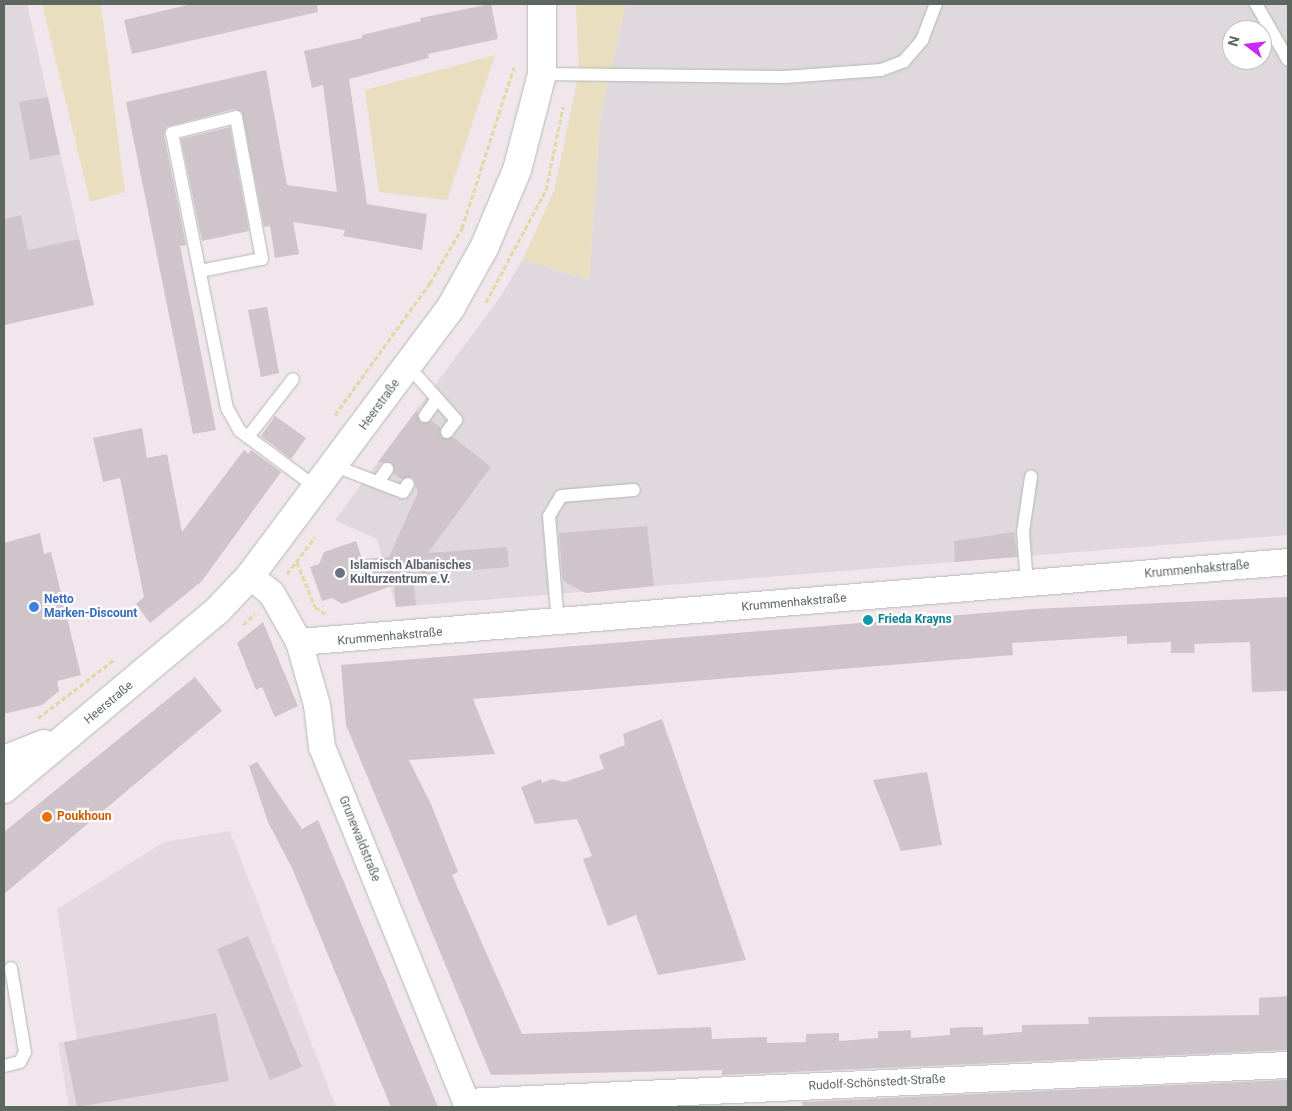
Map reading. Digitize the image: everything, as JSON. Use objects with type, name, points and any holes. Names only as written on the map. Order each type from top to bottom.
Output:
[{"type":"street","name":"Heerstraße","points":[[4,789],[80,728],[218,610],[250,576],[336,466],[451,307],[484,248],[518,170],[542,74],[542,4]]},
{"type":"street","name":"Krummenhakstraße","points":[[299,642],[329,642],[1288,562]]},
{"type":"street","name":"Grunewaldstraße","points":[[250,576],[272,594],[299,642],[317,705],[322,747],[467,1105]]},
{"type":"street","name":"Heerstraße","points":[[4,760],[80,728]]},
{"type":"street","name":"Rudolf-Schönstedt-Straße","points":[[467,1105],[1288,1064]]},
{"type":"lane","points":[[542,74],[776,77],[881,70],[904,61],[922,40],[936,4]]},
{"type":"lane","points":[[1256,4],[1288,60]]},
{"type":"lane","points":[[200,271],[262,259],[236,117],[172,132],[227,408],[248,437],[318,489]]},
{"type":"lane","points":[[409,366],[456,420],[447,432]]},
{"type":"lane","points":[[248,437],[293,379]]},
{"type":"lane","points":[[425,416],[437,399]]},
{"type":"lane","points":[[336,466],[403,492],[408,484]]},
{"type":"lane","points":[[378,482],[387,469]]},
{"type":"lane","points":[[1027,584],[1023,532],[1031,477]]},
{"type":"lane","points":[[558,623],[549,516],[561,496],[634,490]]},
{"type":"lane","points":[[4,1066],[20,1062],[25,1052],[11,968]]},
{"type":"path","points":[[334,416],[430,283],[462,228],[516,62]]},
{"type":"path","points":[[297,562],[315,607],[329,617],[329,642]]},
{"type":"path","points":[[29,724],[120,655]]},
{"type":"shaded area","points":[[4,4],[27,4],[94,305],[4,325]]},
{"type":"shaded area","points":[[42,4],[101,4],[125,192],[90,202]]},
{"type":"shaded area","points":[[576,4],[626,4],[601,110],[589,280],[523,259],[554,191],[579,72]]},
{"type":"shaded area","points":[[626,4],[1288,4],[1288,535],[396,607],[377,539],[335,520],[501,296],[523,259],[589,280],[601,110]]},
{"type":"shaded area","points":[[495,55],[447,200],[379,192],[365,90]]},
{"type":"shaded area","points":[[230,831],[336,1107],[69,1107],[58,1043],[77,1040],[57,909],[164,842]]},
{"type":"building","points":[[192,4],[317,4],[318,12],[132,54],[124,20]]},
{"type":"building","points":[[491,4],[498,39],[428,54],[429,58],[349,79],[367,204],[427,214],[422,250],[343,236],[345,230],[293,222],[299,254],[275,258],[270,226],[264,227],[242,112],[234,109],[166,127],[164,135],[186,245],[180,246],[216,430],[193,434],[126,102],[266,70],[287,185],[337,192],[323,85],[312,88],[304,51],[362,38],[362,35],[421,21],[420,18]]},
{"type":"building","points":[[48,97],[60,154],[30,160],[19,102]]},
{"type":"building","points":[[230,127],[249,231],[202,241],[181,139]]},
{"type":"building","points":[[21,215],[28,250],[79,239],[94,305],[4,325],[4,219]]},
{"type":"building","points":[[267,307],[279,373],[261,377],[248,310]]},
{"type":"building","points":[[417,410],[420,422],[432,421],[440,427],[442,438],[453,437],[491,467],[428,553],[507,547],[509,567],[413,575],[416,605],[396,607],[394,585],[342,604],[332,598],[322,601],[310,567],[319,564],[324,552],[356,541],[362,559],[389,557],[418,492],[413,477],[401,479],[394,474],[392,463],[378,462]]},
{"type":"building","points":[[275,416],[306,438],[291,459],[261,436]]},
{"type":"building","points":[[142,428],[147,458],[167,454],[182,532],[244,450],[248,454],[251,450],[281,472],[202,581],[150,623],[136,604],[144,597],[120,478],[103,482],[93,438]]},
{"type":"building","points":[[647,526],[654,586],[586,593],[563,581],[559,533]]},
{"type":"building","points":[[1014,532],[1017,557],[955,562],[954,541]]},
{"type":"building","name":"Netto Marken-Discount","points":[[40,533],[44,554],[51,552],[81,675],[57,681],[59,691],[42,705],[4,714],[4,543]]},
{"type":"building","points":[[1288,597],[1288,691],[1252,692],[1250,642],[1194,644],[1195,653],[1171,653],[1171,642],[1127,644],[1127,636],[1012,643],[1013,655],[473,699],[495,754],[409,760],[431,804],[458,872],[452,875],[522,1034],[711,1027],[712,1039],[767,1037],[767,1043],[806,1042],[806,1034],[839,1033],[839,1041],[878,1038],[878,1031],[911,1030],[911,1038],[950,1035],[950,1028],[967,1027],[983,1027],[983,1035],[1022,1032],[1022,1025],[1089,1024],[1088,1017],[1259,1015],[1259,998],[1288,996],[1288,1050],[722,1075],[722,1070],[491,1075],[346,725],[341,665],[1033,609]]},
{"type":"building","points":[[263,622],[298,706],[275,717],[262,687],[256,690],[237,643]]},
{"type":"building","points":[[195,677],[222,711],[4,894],[4,832]]},
{"type":"building","points":[[662,719],[746,960],[658,975],[636,915],[608,926],[583,859],[592,856],[577,819],[535,824],[521,787],[541,779],[542,783],[552,779],[564,782],[604,769],[599,755],[625,745],[623,734]]},
{"type":"building","points":[[257,762],[302,829],[318,820],[438,1107],[391,1107],[292,868],[268,822],[249,766]]},
{"type":"building","points":[[927,772],[942,845],[901,851],[873,780]]},
{"type":"building","points":[[248,936],[302,1067],[270,1080],[217,949]]},
{"type":"building","points":[[216,1013],[229,1081],[77,1107],[64,1042]]},
{"type":"building","points":[[1288,1080],[1288,1107],[803,1107],[802,1102]]},
{"type":"place","name":"Islamisch Albanisches Kulturzentrum e.V.","points":[[340,573]]},
{"type":"place","name":"Netto Marken-Discount","points":[[34,607]]},
{"type":"place","name":"Frieda Krayns","points":[[868,620]]},
{"type":"place","name":"Poukhoun","points":[[47,817]]}]
